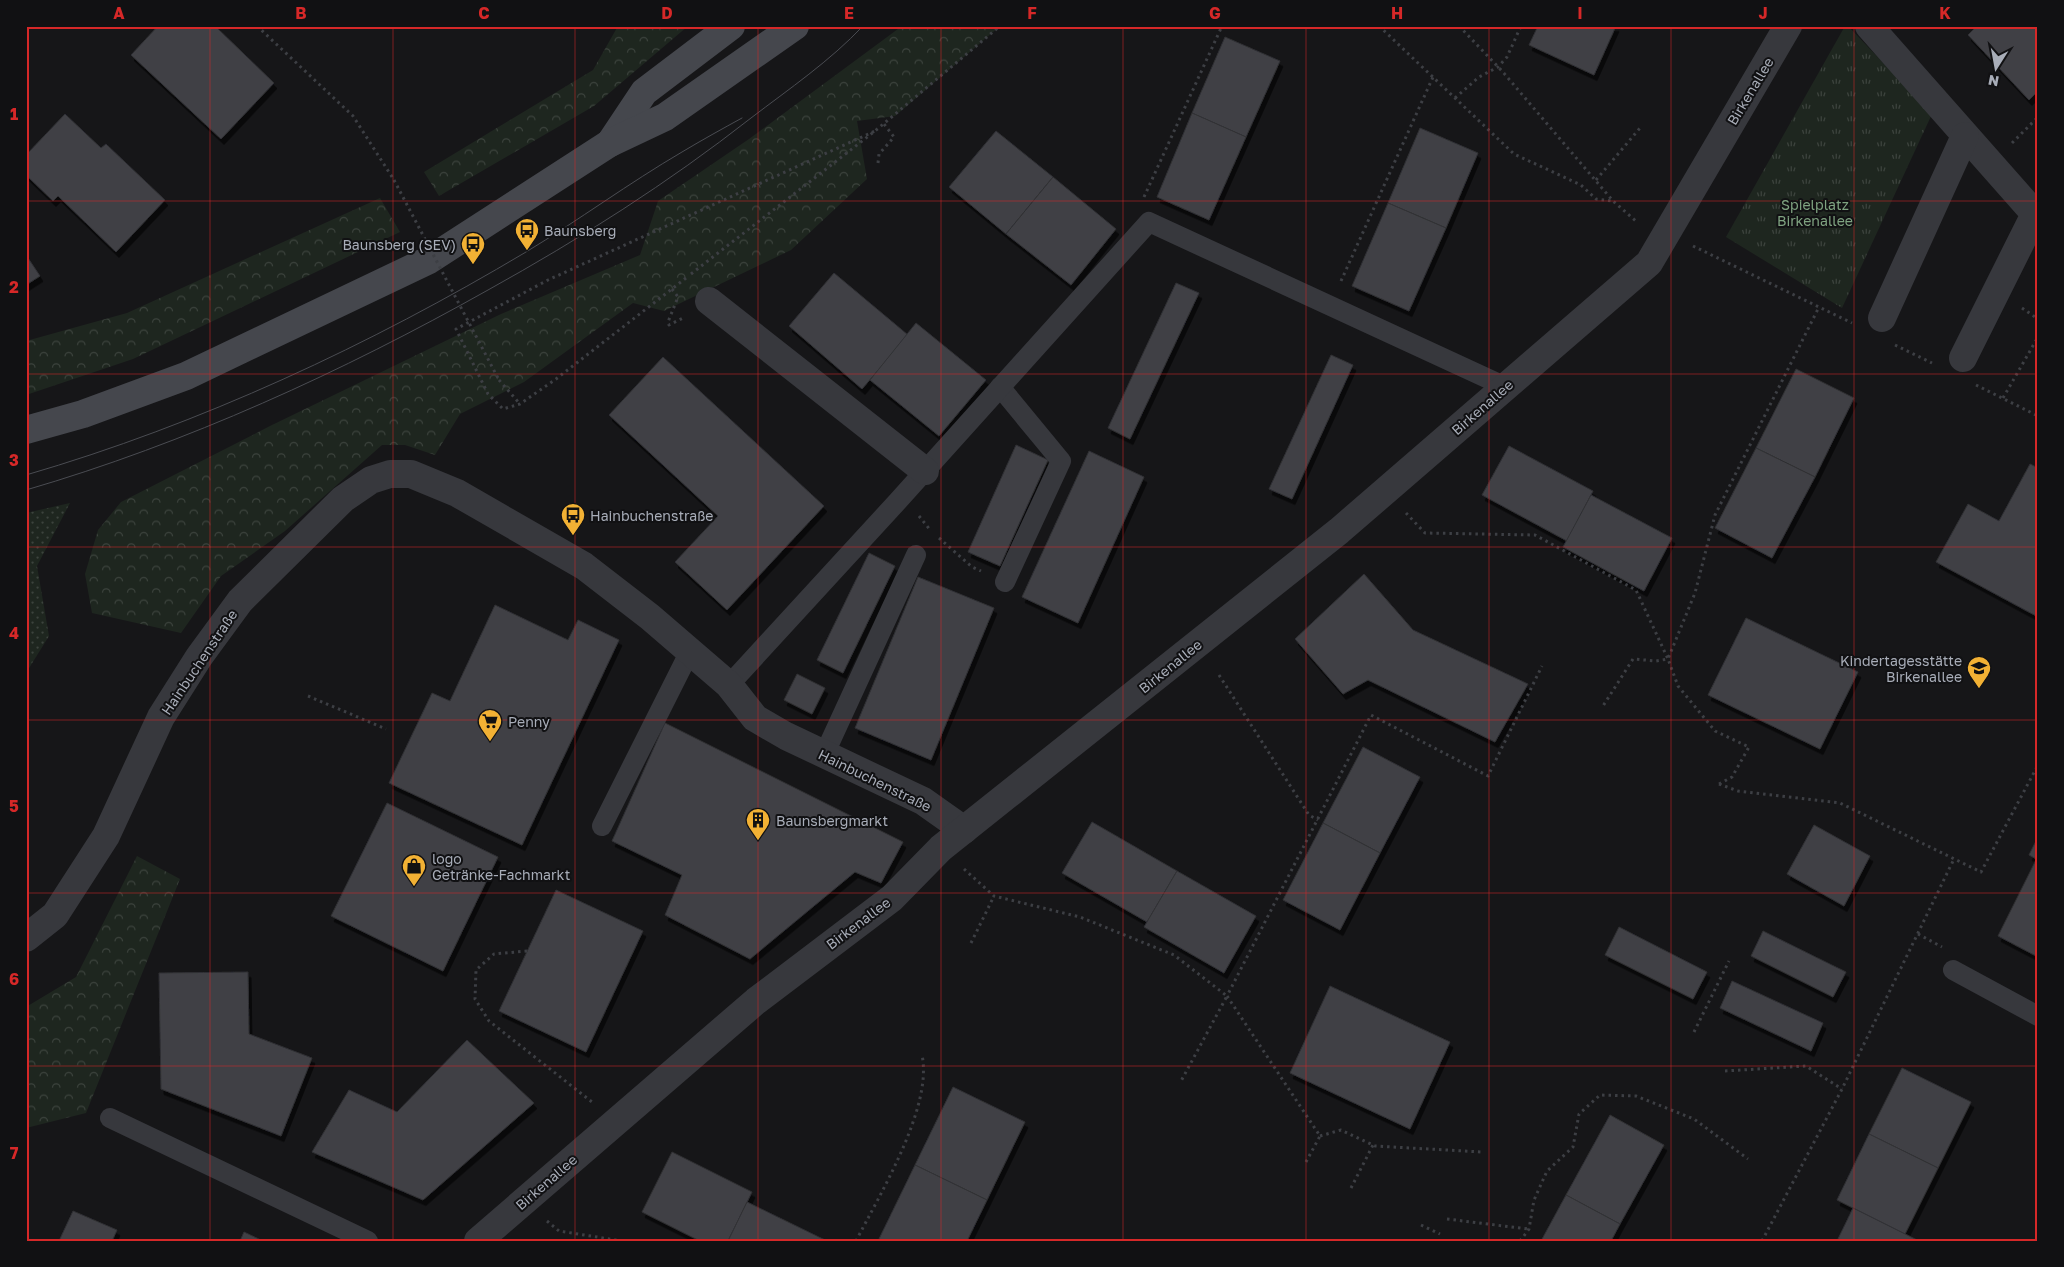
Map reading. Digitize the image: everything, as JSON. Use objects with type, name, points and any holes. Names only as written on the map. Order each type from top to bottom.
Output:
[{"type":"main road","points":[[610,143],[644,92],[731,26]]},
{"type":"main road","points":[[26,430],[83,414],[186,376],[428,260],[610,143],[665,117],[795,26]]},
{"type":"street","name":"Birkenallee","points":[[488,1238],[524,1200],[756,1001],[892,898],[941,848],[1339,531],[1649,263],[1788,26]]},
{"type":"street","points":[[1869,26],[2035,214],[1963,358]]},
{"type":"street","points":[[1882,318],[1965,136]]},
{"type":"street","points":[[709,301],[924,471]]},
{"type":"street","name":"Hainbuchenstraße","points":[[26,938],[55,915],[101,844],[161,717],[199,657],[240,601],[343,499],[371,480],[390,474],[411,474],[457,493],[584,566],[650,616],[729,684],[755,718],[824,755],[923,801],[964,830]]},
{"type":"lane","points":[[729,684],[902,496],[1149,222],[1329,307],[1506,387]]},
{"type":"lane","points":[[1000,387],[1062,461],[1005,582]]},
{"type":"lane","points":[[824,755],[916,555]]},
{"type":"lane","points":[[602,826],[690,651]]},
{"type":"lane","points":[[1953,970],[2038,1016]]},
{"type":"lane","points":[[110,1118],[368,1241]]},
{"type":"path","points":[[257,26],[353,116],[394,180],[499,380],[520,404]]},
{"type":"path","points":[[875,131],[548,280],[456,329],[488,394],[503,409],[520,404],[556,379],[875,131],[884,124],[1000,26]]},
{"type":"path","points":[[1149,222],[1144,195],[1222,26]]},
{"type":"path","points":[[1379,26],[1514,154],[1581,185],[1596,199],[1613,201]]},
{"type":"path","points":[[1459,26],[1498,67],[1613,201],[1636,222],[1666,234]]},
{"type":"path","points":[[1455,98],[1480,77],[1498,67],[1507,57],[1521,26]]},
{"type":"path","points":[[1329,307],[1433,77]]},
{"type":"path","points":[[878,163],[878,154],[894,137],[884,124]]},
{"type":"path","points":[[1596,180],[1640,128]]},
{"type":"path","points":[[1668,659],[1695,593],[1715,515],[1819,307]]},
{"type":"path","points":[[2003,398],[2038,337]]},
{"type":"path","points":[[1387,490],[1424,534],[1535,535],[1636,590],[1668,659],[1678,686],[1715,731],[1749,747],[1732,778],[1719,784],[1738,790],[1840,803],[1981,872],[2038,765]]},
{"type":"path","points":[[902,496],[933,534],[972,566],[1005,582]]},
{"type":"path","points":[[1603,706],[1633,659],[1656,661],[1668,659]]},
{"type":"path","points":[[1180,1083],[1227,996],[1371,715],[1488,776],[1542,666]]},
{"type":"path","points":[[1219,674],[1309,815],[1318,820]]},
{"type":"path","points":[[308,696],[386,730]]},
{"type":"path","points":[[941,848],[994,896],[1080,918],[1174,955],[1227,996],[1320,1136]]},
{"type":"path","points":[[1762,1241],[1842,1089],[1954,859]]},
{"type":"path","points":[[971,943],[994,896]]},
{"type":"path","points":[[527,951],[494,954],[476,970],[475,999],[489,1021],[576,1088],[616,1122]]},
{"type":"path","points":[[1694,1032],[1728,961]]},
{"type":"path","points":[[856,1241],[911,1133],[925,1070],[922,1056]]},
{"type":"path","points":[[1725,1071],[1806,1066],[1842,1089]]},
{"type":"path","points":[[1520,1241],[1529,1229],[1534,1200],[1547,1171],[1573,1147],[1579,1114],[1600,1095],[1636,1096],[1694,1119],[1748,1159]]},
{"type":"path","points":[[1306,1162],[1320,1136],[1341,1130],[1372,1145],[1482,1152]]},
{"type":"path","points":[[1351,1188],[1372,1145]]},
{"type":"path","points":[[524,1200],[559,1231],[622,1241]]},
{"type":"path","points":[[1447,1219],[1529,1229]]},
{"type":"path","points":[[1421,1225],[1440,1234]]},
{"type":"green space","points":[[618,26],[688,26],[594,106],[439,196],[424,172],[593,70]]},
{"type":"green space","points":[[902,26],[1000,26],[895,116],[857,121],[867,179],[791,250],[664,311],[633,303],[524,382],[460,414],[435,455],[405,445],[382,445],[285,531],[221,576],[181,633],[92,613],[85,574],[98,530],[121,502],[270,426],[501,314],[640,255],[658,201],[749,139]]},
{"type":"green space","name":"Spielplatz Birkenallee","points":[[1845,26],[1848,26],[1932,114],[1842,308],[1726,237]]},
{"type":"green space","points":[[380,198],[400,232],[133,359],[26,395],[26,341],[127,313]]},
{"type":"green space","points":[[70,503],[37,566],[49,636],[26,673],[26,513]]},
{"type":"green space","points":[[137,856],[180,879],[86,1113],[26,1128],[26,1007],[76,977]]},
{"type":"building","points":[[158,26],[215,26],[274,83],[221,139],[131,55]]},
{"type":"building","points":[[1538,26],[1616,26],[1594,75],[1529,45]]},
{"type":"building","points":[[1977,26],[2038,26],[2038,91],[2029,100],[1968,35]]},
{"type":"building","points":[[1225,37],[1280,61],[1246,137],[1192,113]]},
{"type":"building","points":[[1192,113],[1246,137],[1209,220],[1157,197]]},
{"type":"building","points":[[65,114],[101,148],[106,144],[165,200],[116,252],[58,196],[53,201],[26,175],[26,155]]},
{"type":"building","points":[[1420,128],[1478,153],[1446,228],[1388,203]]},
{"type":"building","points":[[996,131],[1053,177],[1006,234],[949,187]]},
{"type":"building","points":[[1053,177],[1116,229],[1071,285],[1006,234]]},
{"type":"building","points":[[1388,203],[1446,228],[1409,311],[1352,286]]},
{"type":"building","points":[[26,255],[40,276],[26,285]]},
{"type":"building","points":[[834,273],[908,335],[862,389],[789,326]]},
{"type":"building","points":[[1176,283],[1199,293],[1130,439],[1108,428]]},
{"type":"building","points":[[916,323],[986,380],[939,436],[870,380]]},
{"type":"building","points":[[1331,355],[1353,365],[1292,499],[1269,489]]},
{"type":"building","points":[[663,357],[824,506],[727,610],[675,562],[718,516],[609,415]]},
{"type":"building","points":[[1796,369],[1854,398],[1815,477],[1756,448]]},
{"type":"building","points":[[1016,445],[1048,460],[1000,566],[968,552]]},
{"type":"building","points":[[1509,446],[1593,491],[1567,541],[1482,495]]},
{"type":"building","points":[[1756,448],[1815,477],[1772,558],[1715,528]]},
{"type":"building","points":[[1089,451],[1144,477],[1078,623],[1022,597]]},
{"type":"building","points":[[2030,464],[2038,468],[2038,617],[1936,562],[1968,504],[1999,521]]},
{"type":"building","points":[[1591,495],[1672,538],[1644,591],[1563,547]]},
{"type":"building","points":[[869,553],[895,566],[843,673],[817,660]]},
{"type":"building","points":[[1364,574],[1413,630],[1528,684],[1495,742],[1368,680],[1343,694],[1295,639]]},
{"type":"building","points":[[918,577],[994,608],[931,760],[855,728]]},
{"type":"building","name":"Penny","points":[[495,605],[568,640],[578,620],[619,640],[522,845],[389,783],[432,693],[450,701]]},
{"type":"building","points":[[1746,618],[1858,672],[1820,749],[1708,695]]},
{"type":"building","points":[[797,674],[825,688],[812,714],[784,700]]},
{"type":"building","name":"Baunsbergmarkt","points":[[665,723],[903,842],[881,883],[855,872],[750,959],[665,915],[682,875],[612,841]]},
{"type":"building","points":[[1363,747],[1420,777],[1380,853],[1323,823]]},
{"type":"building","name":"logo Getränke-Fachmarkt","points":[[387,803],[498,857],[443,971],[331,916]]},
{"type":"building","points":[[1092,822],[1177,871],[1147,922],[1062,873]]},
{"type":"building","points":[[1323,823],[1380,853],[1340,930],[1283,900]]},
{"type":"building","points":[[1814,825],[1870,856],[1844,906],[1787,874]]},
{"type":"building","points":[[2038,837],[2038,860],[2029,855]]},
{"type":"building","points":[[2036,860],[2038,861],[2038,957],[1998,936]]},
{"type":"building","points":[[1177,871],[1256,916],[1224,973],[1144,927]]},
{"type":"building","points":[[556,890],[643,931],[586,1052],[499,1011]]},
{"type":"building","points":[[1619,927],[1707,972],[1693,999],[1605,955]]},
{"type":"building","points":[[1763,931],[1846,972],[1833,997],[1751,956]]},
{"type":"building","points":[[248,972],[249,1034],[312,1058],[281,1136],[161,1089],[159,973]]},
{"type":"building","points":[[1732,981],[1823,1023],[1811,1051],[1720,1008]]},
{"type":"building","points":[[1330,986],[1450,1042],[1410,1129],[1290,1073]]},
{"type":"building","points":[[467,1040],[534,1103],[423,1200],[312,1152],[349,1090],[397,1112]]},
{"type":"building","points":[[1902,1068],[1971,1102],[1938,1168],[1869,1134]]},
{"type":"building","points":[[953,1087],[1025,1122],[987,1200],[915,1165]]},
{"type":"building","points":[[1610,1115],[1664,1145],[1620,1224],[1566,1195]]},
{"type":"building","points":[[1869,1134],[1938,1168],[1905,1234],[1837,1200]]},
{"type":"building","points":[[672,1152],[752,1192],[728,1241],[700,1241],[642,1212]]},
{"type":"building","points":[[915,1165],[987,1200],[967,1241],[878,1241]]},
{"type":"building","points":[[1566,1195],[1620,1224],[1611,1241],[1541,1241]]},
{"type":"building","points":[[747,1202],[827,1241],[728,1241]]},
{"type":"building","points":[[1853,1208],[1917,1240],[1917,1241],[1837,1241]]},
{"type":"building","points":[[73,1211],[117,1230],[112,1241],[59,1241]]},
{"type":"building","points":[[244,1232],[263,1241],[240,1241]]},
{"type":"tram line","points":[[26,490],[146,450],[263,403],[377,349],[488,290],[556,251],[656,188],[809,74],[863,26]]},
{"type":"tram line","points":[[26,475],[91,455],[220,407],[345,350],[407,319],[526,252],[662,164],[742,118]]},
{"type":"place","name":"Baunsberg","points":[[527,251]]},
{"type":"place","name":"Baunsberg (SEV)","points":[[473,265]]},
{"type":"place","name":"Hainbuchenstraße","points":[[573,536]]},
{"type":"place","name":"Kindertagesstätte Birkenallee","points":[[1979,689]]},
{"type":"place","name":"Penny","points":[[490,742]]},
{"type":"place","name":"Baunsbergmarkt","points":[[758,841]]},
{"type":"place","name":"logo Getränke-Fachmarkt","points":[[414,887]]}]
